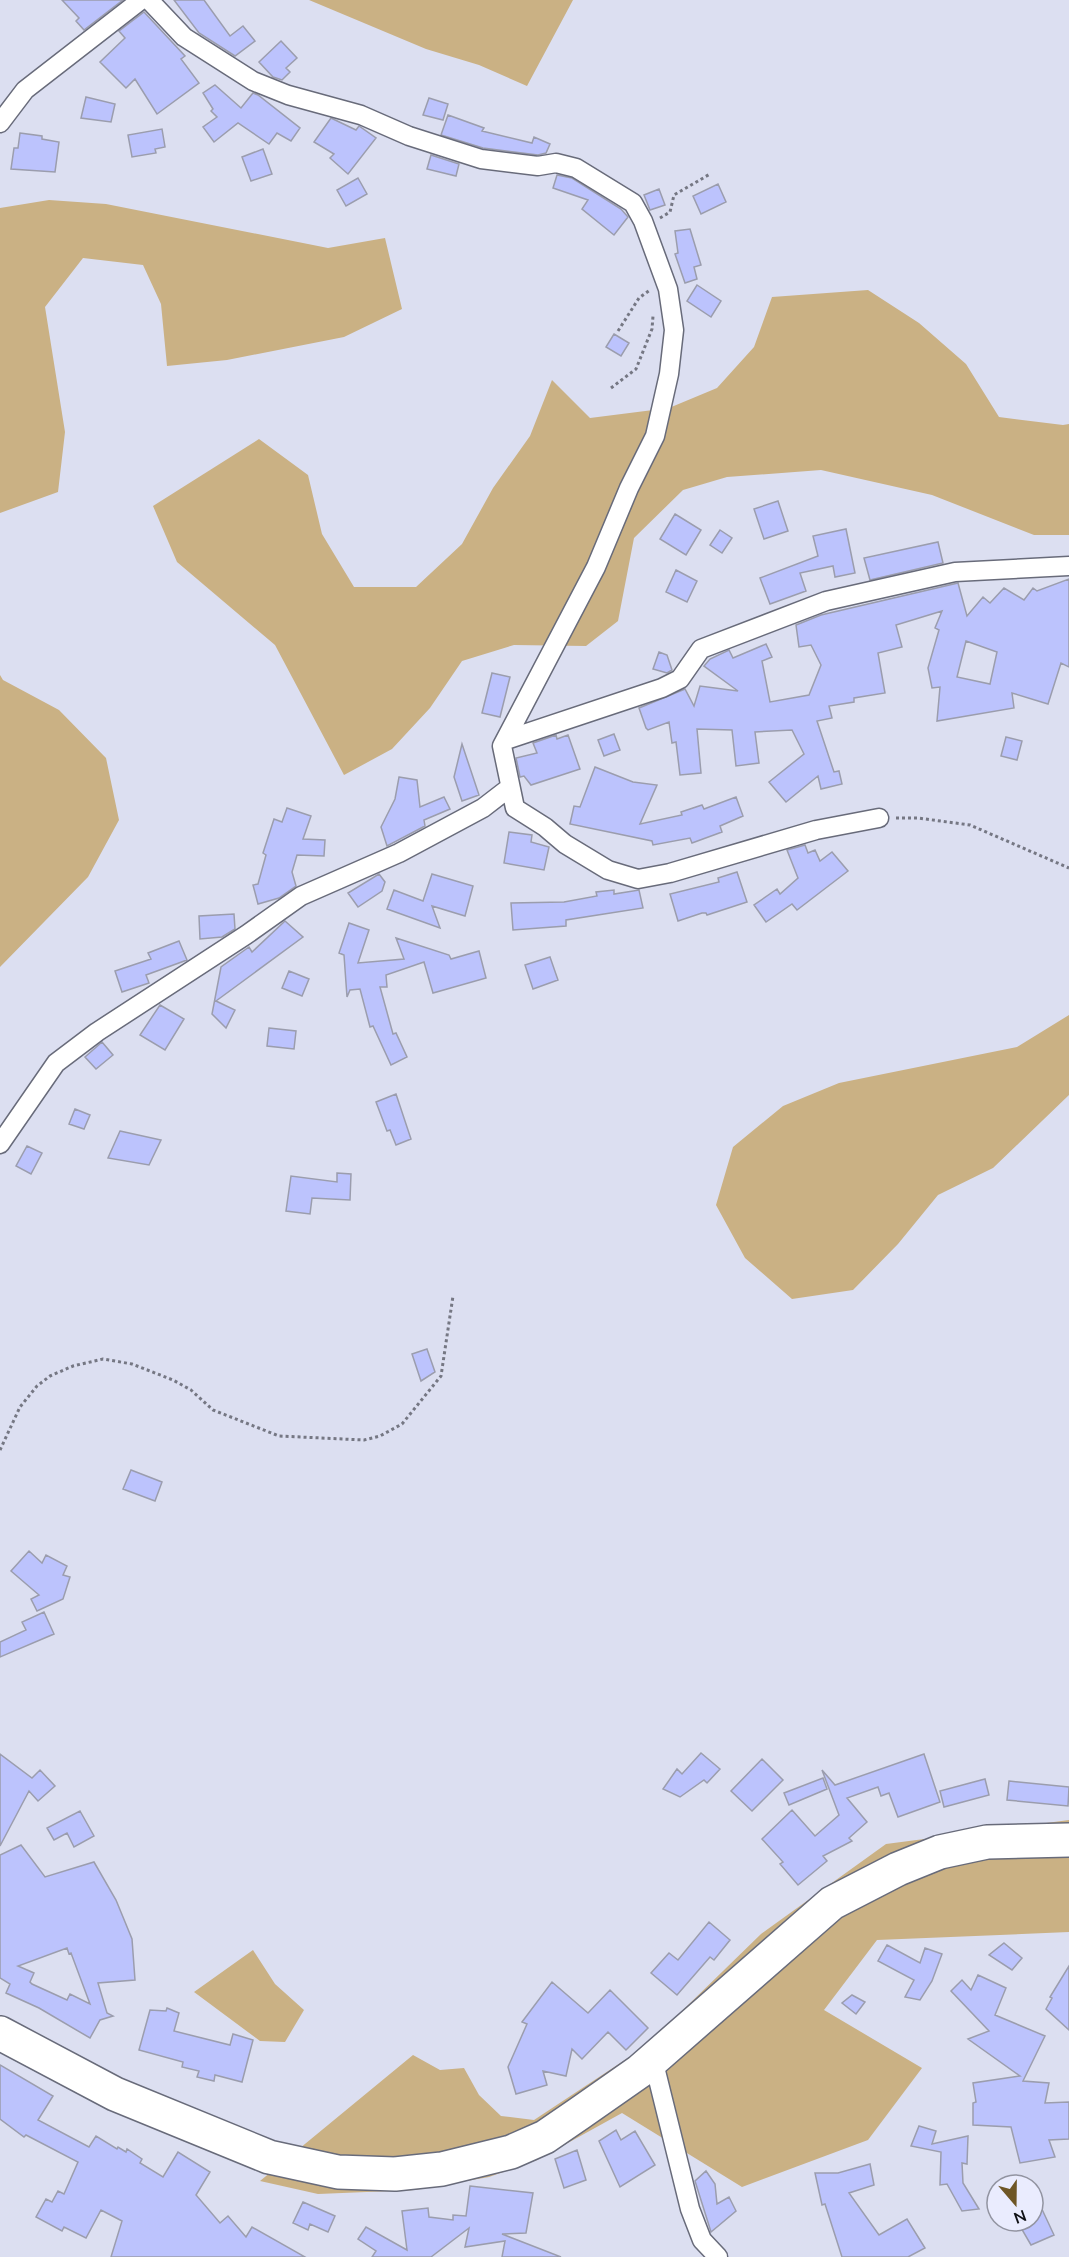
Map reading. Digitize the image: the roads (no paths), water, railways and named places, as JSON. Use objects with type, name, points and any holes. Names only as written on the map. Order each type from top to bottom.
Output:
[{"type":"highway","points":[[0,2033],[115,2094],[269,2157],[338,2172],[383,2174],[442,2169],[511,2152],[545,2137],[653,2059],[832,1903],[898,1869],[940,1852],[987,1842],[1069,1840]]},
{"type":"street","points":[[0,123],[25,90],[141,0]]},
{"type":"street","points":[[149,0],[184,37],[253,81],[288,95],[361,115],[409,136],[481,159],[538,166],[556,163],[576,168],[633,203],[646,228],[668,289],[674,330],[669,374],[655,436],[629,488],[597,567],[502,746],[515,808],[545,827],[565,844],[608,870],[638,879],[670,873],[816,830],[879,818]]},
{"type":"street","points":[[506,740],[662,688],[680,679],[701,649],[826,601],[956,572],[1069,566]]},
{"type":"street","points":[[0,1144],[56,1063],[97,1032],[301,896],[399,853],[483,808],[509,788]]},
{"type":"street","points":[[653,2059],[690,2209],[702,2240],[718,2257]]}]
